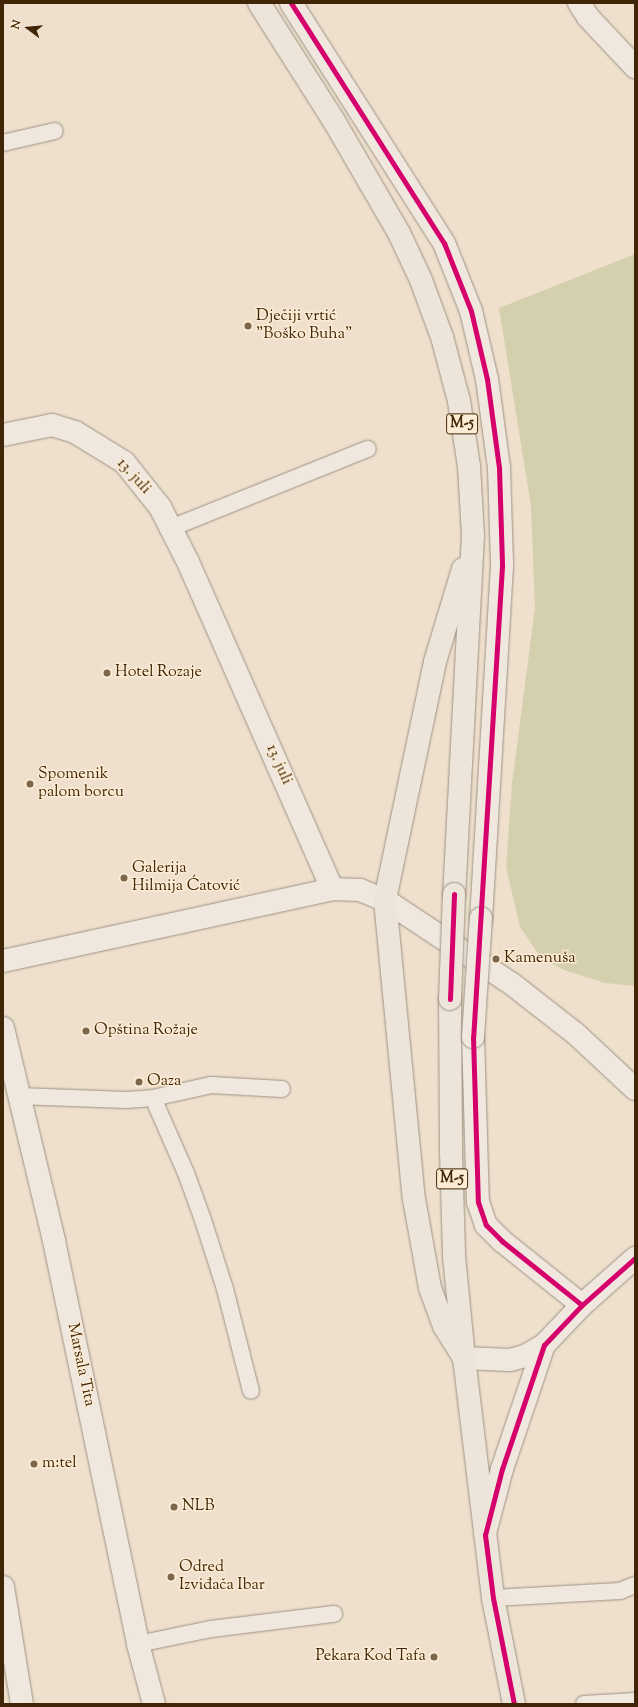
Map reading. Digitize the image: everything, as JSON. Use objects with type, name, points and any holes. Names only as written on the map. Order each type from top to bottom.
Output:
[{"type":"main road","name":"M-5","points":[[259,3],[368,179],[399,233],[421,280],[442,337],[458,401],[468,466],[473,535],[454,894],[450,999],[450,1152],[454,1256],[464,1358],[493,1598],[514,1704]]},
{"type":"main road","points":[[464,1358],[444,1326],[430,1288],[414,1200],[385,900],[435,662],[473,535]]},
{"type":"street","points":[[291,3],[444,243],[471,311],[487,379],[499,468],[502,566],[473,1037],[478,1202],[486,1225],[502,1241],[582,1305]]},
{"type":"street","points":[[578,3],[588,17],[635,67]]},
{"type":"street","name":"13. juli","points":[[3,435],[52,425],[75,432],[124,462],[160,507],[188,562],[332,889]]},
{"type":"street","points":[[3,961],[332,889],[360,890],[385,900],[512,984],[576,1034],[635,1089]]},
{"type":"street","name":"Marsala Tita","points":[[3,1028],[18,1096],[54,1241],[138,1644],[154,1704]]},
{"type":"street","points":[[464,1358],[510,1360],[525,1356],[544,1345],[582,1305],[635,1258]]},
{"type":"street","points":[[485,1535],[502,1469],[544,1345]]},
{"type":"street","points":[[3,1587],[22,1704]]},
{"type":"lane","points":[[3,143],[55,131]]},
{"type":"lane","points":[[171,528],[368,449]]},
{"type":"lane","points":[[18,1096],[81,1100],[153,1098],[211,1085],[282,1089]]},
{"type":"lane","points":[[153,1098],[186,1173],[203,1220],[225,1290],[251,1391]]},
{"type":"lane","points":[[493,1598],[620,1591],[635,1585]]},
{"type":"lane","points":[[138,1644],[211,1629],[334,1614]]},
{"type":"lane","points":[[584,1704],[635,1701]]},
{"type":"shaded area","points":[[635,254],[635,986],[605,983],[564,970],[541,958],[520,927],[506,867],[512,783],[535,608],[531,506],[499,308]]},
{"type":"cycle path","points":[[291,3],[444,243],[471,311],[487,379],[499,468],[502,566],[473,1037],[478,1202],[486,1225],[502,1241],[582,1305]]},
{"type":"cycle path","points":[[450,999],[454,894]]},
{"type":"cycle path","points":[[514,1704],[493,1598],[485,1535],[502,1469],[544,1345],[582,1305],[635,1258]]},
{"type":"place","name":"Dječiji vrtić \"Boško Buha\"","points":[[248,326]]},
{"type":"place","name":"Hotel Rozaje","points":[[107,673]]},
{"type":"place","name":"Spomenik palom borcu","points":[[30,784]]},
{"type":"place","name":"Galerija Hilmija Ćatović","points":[[124,878]]},
{"type":"place","name":"Kamenuša","points":[[496,959]]},
{"type":"place","name":"Opština Rožaje","points":[[86,1031]]},
{"type":"place","name":"Oaza","points":[[139,1082]]},
{"type":"place","name":"m:tel","points":[[34,1464]]},
{"type":"place","name":"NLB","points":[[174,1507]]},
{"type":"place","name":"Odred Izviđača Ibar","points":[[171,1577]]},
{"type":"place","name":"Pekara Kod Tafa","points":[[434,1657]]}]
